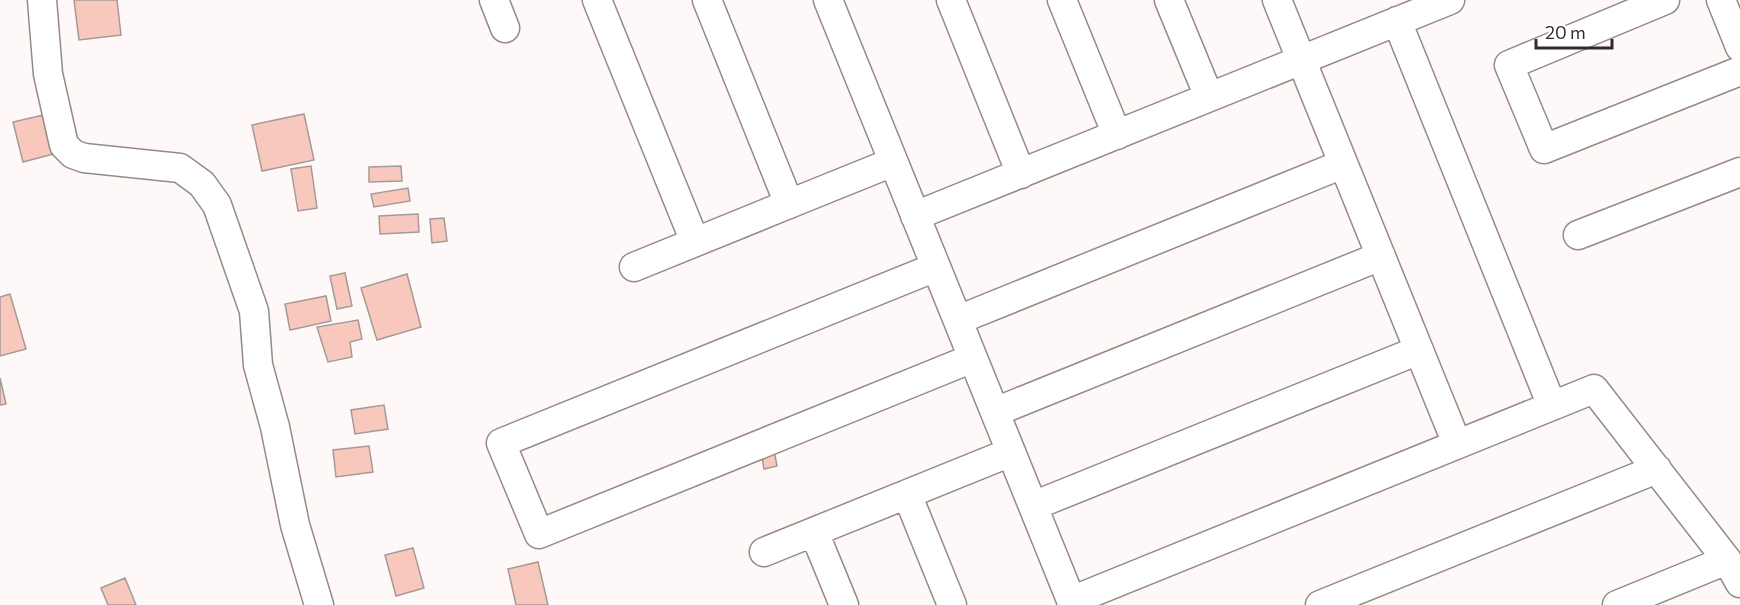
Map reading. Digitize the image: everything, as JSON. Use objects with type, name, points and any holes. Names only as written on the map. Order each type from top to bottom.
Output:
[{"type":"street","points":[[42,0],[48,74],[64,145],[73,154],[84,158],[180,168],[202,184],[217,205],[254,311],[258,365],[275,427],[295,525],[319,605]]},
{"type":"street","points":[[494,0],[506,28]]},
{"type":"street","points":[[597,0],[695,242]]},
{"type":"street","points":[[707,0],[789,204]]},
{"type":"street","points":[[828,0],[1072,603],[1594,389],[1734,572],[1617,605]]},
{"type":"street","points":[[951,0],[1021,174]]},
{"type":"street","points":[[1062,0],[1117,135]]},
{"type":"street","points":[[1169,0],[1209,97]]},
{"type":"street","points":[[1277,0],[1457,444]]},
{"type":"street","points":[[915,216],[1450,0]]},
{"type":"street","points":[[1665,0],[1509,65],[1544,149],[1740,71]]},
{"type":"street","points":[[1721,0],[1740,47]]},
{"type":"street","points":[[1397,21],[1552,405]]},
{"type":"street","points":[[634,267],[893,162]]},
{"type":"street","points":[[958,320],[1343,164]]},
{"type":"street","points":[[1578,235],[1740,172]]},
{"type":"street","points":[[995,412],[1381,256]]},
{"type":"street","points":[[936,267],[501,442],[539,534],[973,358]]},
{"type":"street","points":[[1033,506],[1419,350]]},
{"type":"street","points":[[764,552],[1011,452]]},
{"type":"street","points":[[1320,605],[1657,469]]},
{"type":"street","points":[[907,494],[952,605]]},
{"type":"street","points":[[814,532],[844,605]]},
{"type":"building","points":[[74,0],[117,0],[121,35],[79,40]]},
{"type":"building","points":[[52,113],[61,152],[23,162],[13,122]]},
{"type":"building","points":[[304,114],[314,160],[262,171],[252,125]]},
{"type":"building","points":[[311,166],[317,208],[298,211],[291,169]]},
{"type":"building","points":[[401,166],[402,181],[369,182],[369,167]]},
{"type":"building","points":[[408,188],[410,201],[374,207],[371,194]]},
{"type":"building","points":[[418,214],[419,232],[380,234],[379,216]]},
{"type":"building","points":[[444,218],[447,241],[432,243],[430,219]]},
{"type":"building","points":[[345,273],[352,306],[337,309],[330,276]]},
{"type":"building","points":[[407,274],[421,327],[377,340],[361,288]]},
{"type":"building","points":[[10,294],[26,349],[0,356],[0,297]]},
{"type":"building","points":[[326,296],[331,321],[290,330],[285,304]]},
{"type":"building","points":[[358,320],[362,339],[350,342],[352,357],[328,362],[317,327]]},
{"type":"building","points":[[0,378],[6,404],[0,405]]},
{"type":"building","points":[[384,405],[388,429],[355,434],[351,410]]},
{"type":"building","points":[[369,446],[373,472],[336,477],[333,450]]},
{"type":"building","points":[[774,450],[777,466],[764,469],[761,452]]},
{"type":"building","points":[[413,548],[424,588],[396,596],[385,555]]},
{"type":"building","points":[[538,562],[548,605],[516,605],[508,569]]},
{"type":"building","points":[[125,578],[136,605],[108,605],[101,588]]}]
